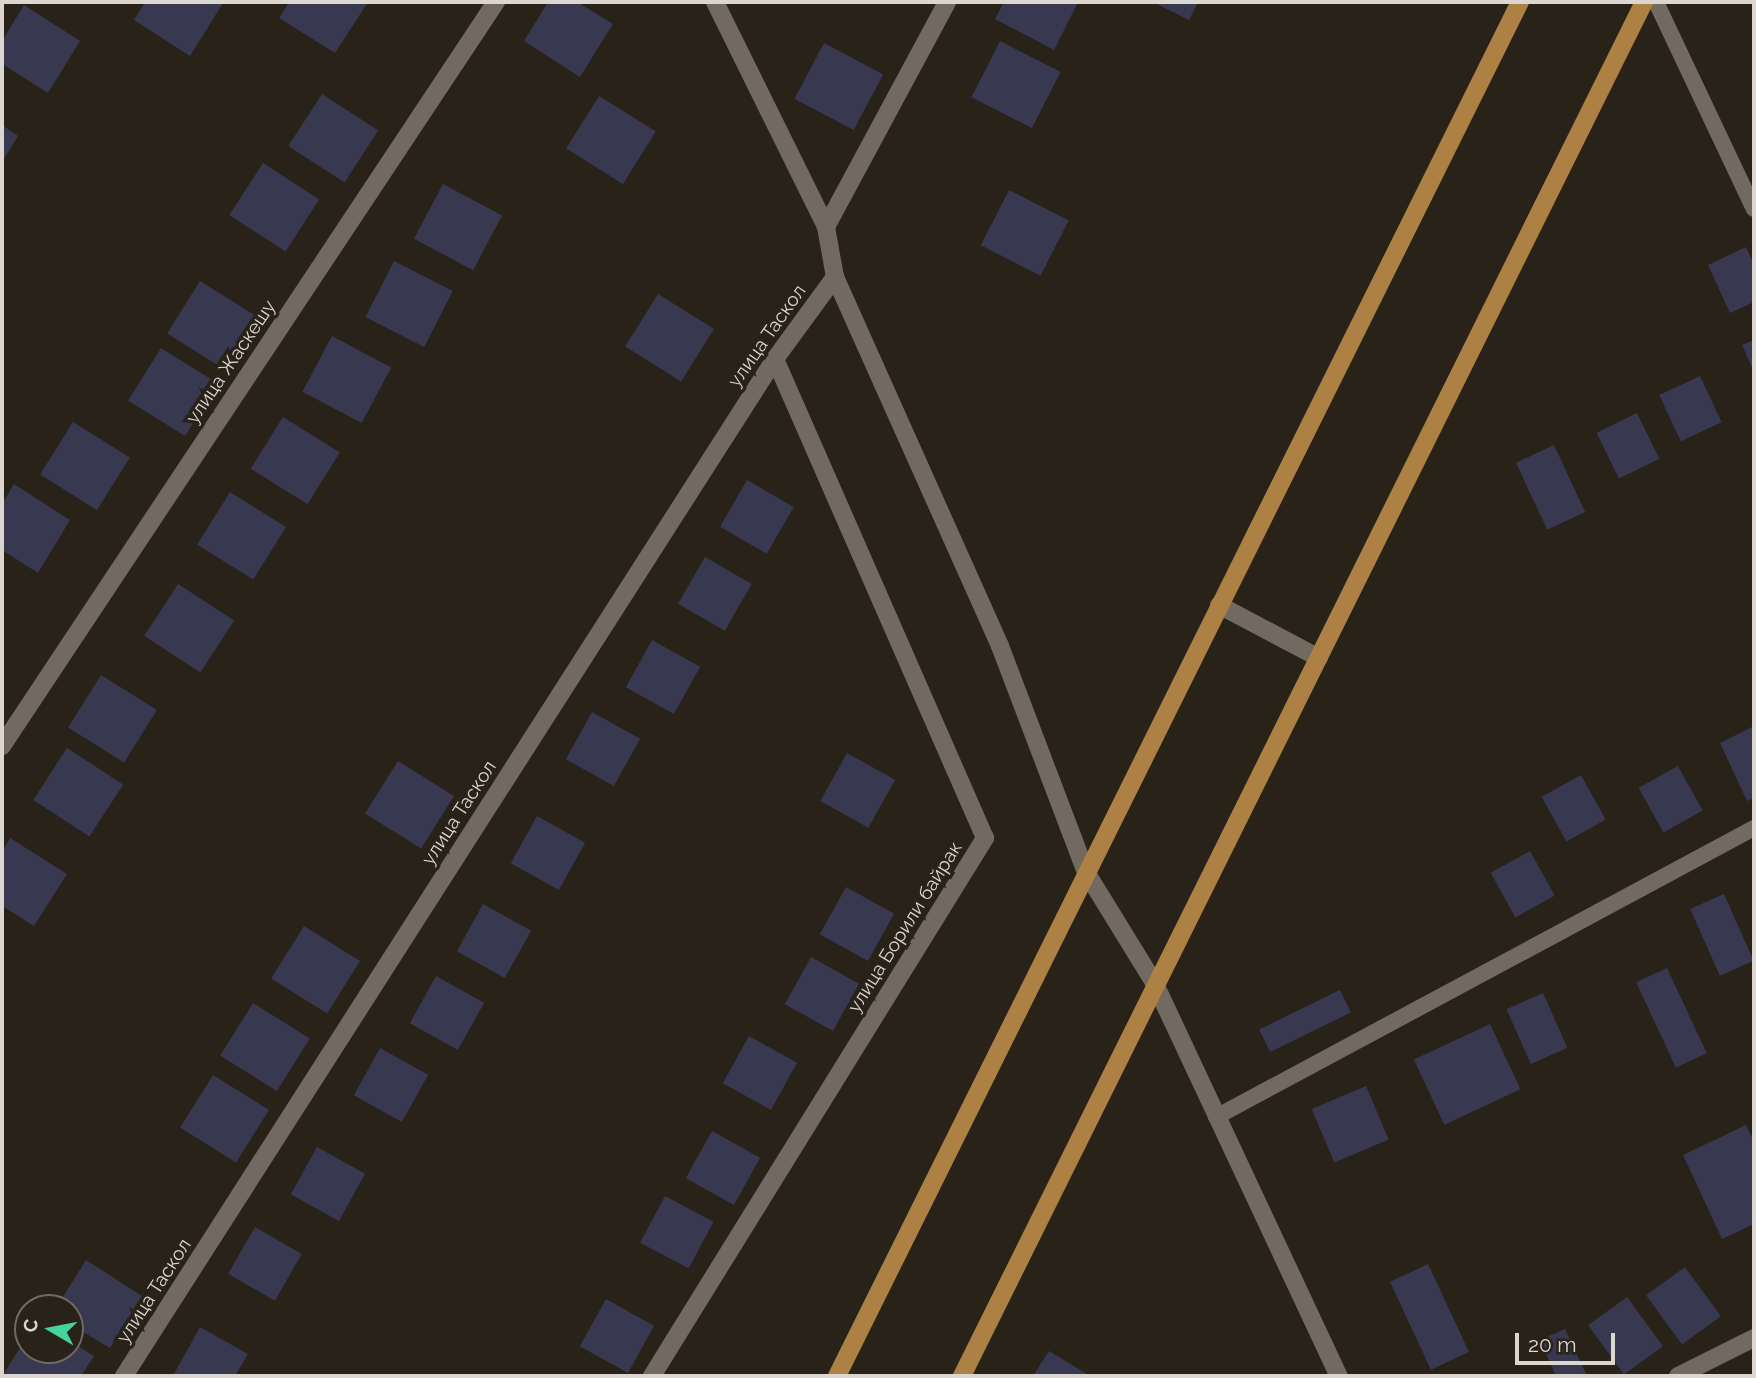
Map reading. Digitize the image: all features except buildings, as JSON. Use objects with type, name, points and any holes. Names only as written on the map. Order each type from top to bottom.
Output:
[{"type":"main road","points":[[837,1376],[1520,2]]},
{"type":"main road","points":[[962,1376],[1644,2]]},
{"type":"street","name":"улица Жаскешу","points":[[2,746],[496,2]]},
{"type":"street","points":[[715,2],[827,228],[835,277],[1000,646],[1086,872],[1156,986],[1339,1376]]},
{"type":"street","points":[[827,228],[947,2]]},
{"type":"street","name":"улица Таскол","points":[[124,1376],[775,359],[835,277]]},
{"type":"street","name":"улица Борили байрак","points":[[652,1376],[985,838],[775,359]]},
{"type":"street","points":[[1219,604],[1319,658]]},
{"type":"street","points":[[1678,1376],[1754,1338]]},
{"type":"lane","points":[[1656,2],[1754,209]]},
{"type":"lane","points":[[1216,1117],[1754,828]]}]
